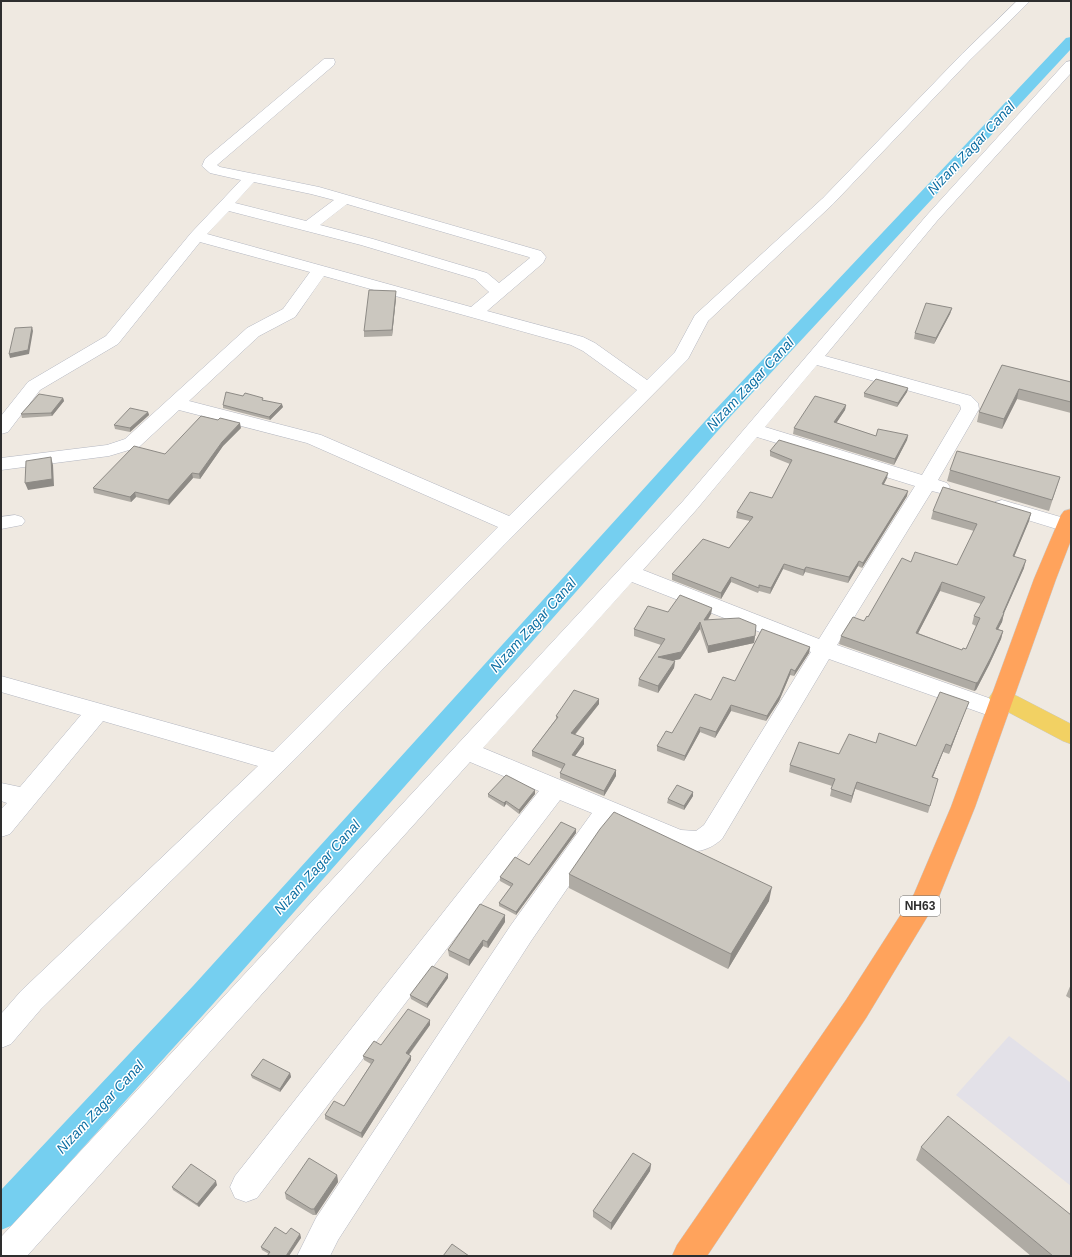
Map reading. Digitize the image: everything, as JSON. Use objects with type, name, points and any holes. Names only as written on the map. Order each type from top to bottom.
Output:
[{"type":"highway","name":"NH63","points":[[688,1256],[856,1009],[925,898],[963,807],[1045,579],[1069,520]]},
{"type":"main road","points":[[1000,704],[1071,735]]},
{"type":"street","points":[[1,1034],[31,1000],[277,762],[648,389],[685,351],[701,319],[828,201],[966,56],[1024,1]]},
{"type":"street","points":[[329,62],[210,162],[209,166],[216,170],[251,178],[314,190],[535,254],[538,257],[537,260],[474,313]]},
{"type":"street","points":[[5,1256],[690,505],[932,218],[1071,65]]},
{"type":"street","points":[[1,428],[34,386],[112,340],[197,236],[251,178]]},
{"type":"street","points":[[308,227],[344,199]]},
{"type":"street","points":[[225,205],[367,242],[481,276],[486,279],[498,292]]},
{"type":"street","points":[[197,236],[577,341],[589,347],[648,389]]},
{"type":"street","points":[[1,464],[109,450],[132,443],[259,328],[285,317],[320,270]]},
{"type":"street","points":[[465,750],[678,840],[694,842],[705,840],[713,832],[927,483],[970,409],[969,402],[814,359]]},
{"type":"street","points":[[175,404],[314,439],[512,525]]},
{"type":"street","points":[[754,430],[957,492]]},
{"type":"street","points":[[986,501],[1069,520]]},
{"type":"street","points":[[628,572],[824,649],[1000,704]]},
{"type":"street","points":[[1,684],[277,762]]},
{"type":"street","points":[[1,827],[98,712]]},
{"type":"street","points":[[246,1187],[555,788]]},
{"type":"street","points":[[1,792],[25,798]]},
{"type":"street","points":[[313,1256],[327,1229],[513,946],[608,810]]},
{"type":"shaded area","points":[[1009,1036],[1071,1083],[1071,1186],[956,1095]]},
{"type":"building","points":[[369,290],[396,291],[392,330],[364,331]]},
{"type":"building","points":[[926,303],[952,308],[936,338],[915,333]]},
{"type":"building","points":[[32,327],[28,350],[9,354],[15,328]]},
{"type":"building","points":[[1002,365],[1071,382],[1071,402],[1019,389],[1004,419],[979,412]]},
{"type":"building","points":[[876,379],[908,388],[898,403],[864,393]]},
{"type":"building","points":[[226,392],[243,396],[245,393],[263,398],[262,400],[282,404],[269,417],[223,405]]},
{"type":"building","points":[[39,394],[63,398],[51,413],[21,414]]},
{"type":"building","points":[[815,396],[846,405],[834,422],[876,436],[878,429],[908,435],[895,459],[794,428]]},
{"type":"building","points":[[130,408],[148,412],[130,428],[114,425]]},
{"type":"building","points":[[201,416],[218,420],[220,418],[240,423],[222,442],[199,474],[192,473],[168,500],[135,492],[130,497],[93,488],[134,446],[165,454]]},
{"type":"building","points":[[779,440],[888,473],[882,484],[908,491],[863,563],[859,561],[849,577],[806,567],[804,570],[784,564],[771,588],[759,585],[759,588],[731,577],[721,593],[672,574],[703,539],[729,548],[753,517],[737,512],[750,492],[772,498],[792,460],[770,451]]},
{"type":"building","points":[[957,451],[1060,477],[1052,500],[950,470]]},
{"type":"building","points":[[51,457],[52,479],[25,483],[26,461]]},
{"type":"building","points":[[943,487],[1031,513],[1013,556],[1026,560],[996,629],[1003,631],[991,657],[978,682],[976,683],[841,636],[853,617],[864,621],[867,616],[868,617],[902,558],[911,562],[915,552],[957,565],[977,524],[933,511]],"holes":[[[942,582],[985,597],[974,616],[980,618],[966,649],[963,648],[962,650],[916,633]]]},
{"type":"building","points":[[680,595],[712,608],[704,620],[739,618],[756,625],[755,636],[708,646],[700,622],[681,652],[658,657],[675,661],[658,686],[639,679],[665,639],[634,629],[648,606],[668,612]]},
{"type":"building","points":[[762,629],[810,647],[795,671],[791,669],[780,695],[767,716],[731,705],[716,732],[700,727],[685,756],[657,746],[666,731],[672,733],[695,694],[711,700],[723,677],[735,681]]},
{"type":"building","points":[[574,690],[599,699],[571,733],[584,738],[572,755],[616,770],[604,791],[560,773],[565,764],[532,751],[558,717],[556,716]]},
{"type":"building","points":[[940,692],[969,702],[951,746],[946,744],[932,777],[938,779],[930,806],[857,782],[852,796],[831,789],[835,779],[790,765],[799,742],[839,754],[849,734],[876,743],[879,733],[916,746]]},
{"type":"building","points":[[506,775],[535,790],[519,810],[506,801],[504,803],[488,794]]},
{"type":"building","points":[[677,785],[693,792],[684,806],[668,799]]},
{"type":"building","points":[[614,812],[772,887],[731,954],[569,874],[600,829]]},
{"type":"building","points":[[561,822],[576,829],[516,912],[499,903],[513,884],[500,877],[515,857],[529,865]]},
{"type":"building","points":[[480,904],[505,915],[487,942],[483,940],[469,960],[448,950]]},
{"type":"building","points":[[432,966],[448,974],[427,1004],[410,995]]},
{"type":"building","points":[[408,1009],[430,1020],[406,1053],[411,1056],[361,1133],[325,1115],[334,1101],[344,1106],[374,1060],[363,1056],[374,1041],[381,1045]]},
{"type":"building","points":[[263,1059],[290,1073],[280,1089],[251,1075]]},
{"type":"building","points":[[948,1116],[1071,1215],[1071,1256],[1053,1256],[921,1147]]},
{"type":"building","points":[[633,1153],[651,1164],[611,1223],[593,1211]]},
{"type":"building","points":[[309,1158],[337,1175],[314,1209],[311,1209],[285,1193]]},
{"type":"building","points":[[191,1164],[216,1181],[197,1204],[172,1187]]},
{"type":"building","points":[[275,1227],[286,1234],[291,1228],[300,1234],[286,1256],[267,1256],[270,1252],[261,1247]]},
{"type":"building","points":[[452,1244],[469,1256],[443,1256]]},
{"type":"waterway","name":"Nizam Zagar Canal","points":[[1,1214],[203,995],[723,413],[1071,41]]}]
